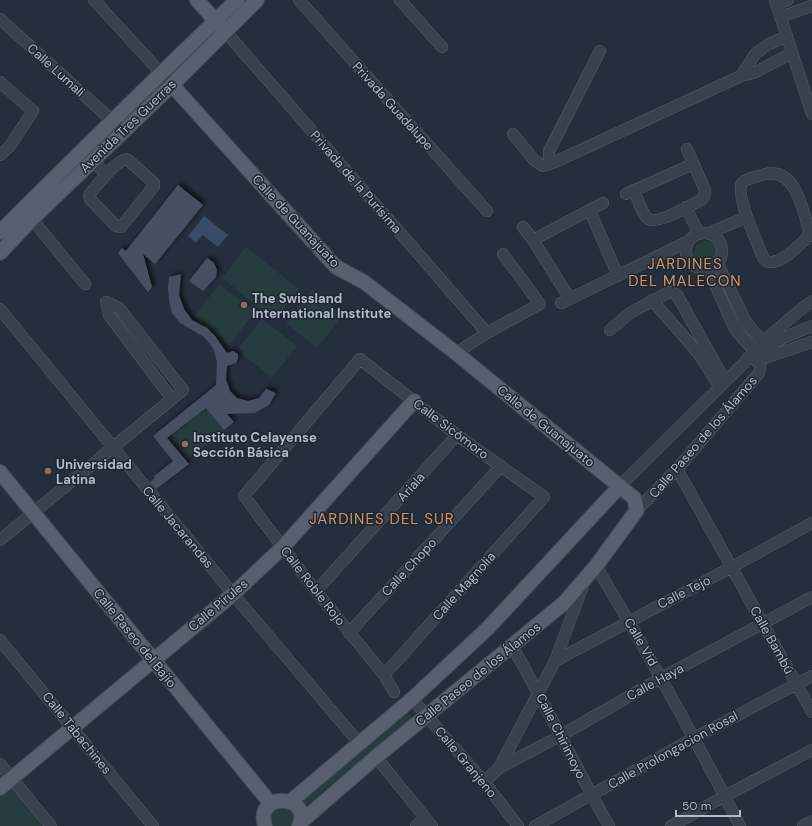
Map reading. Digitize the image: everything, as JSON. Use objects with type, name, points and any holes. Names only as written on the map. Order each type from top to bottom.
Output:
[{"type":"main road","points":[[197,0],[225,32]]},
{"type":"main road","name":"Avenida Tres Guerras","points":[[0,232],[112,120],[162,74],[237,0]]},
{"type":"main road","name":"Avenida Tres Guerras","points":[[0,253],[32,219],[123,130],[172,85],[257,0]]},
{"type":"main road","name":"Calle de Guanajuato","points":[[172,85],[336,267],[364,282],[456,353],[620,486]]},
{"type":"main road","name":"Calle Pirules","points":[[0,788],[233,594],[282,548],[414,401]]},
{"type":"main road","name":"Calle Paseo del Bajío","points":[[0,472],[270,804]]},
{"type":"main road","name":"Calle Paseo de los Álamos","points":[[291,801],[412,698],[488,628],[620,486],[634,498],[637,510],[596,566],[564,603],[376,757],[301,823]]},
{"type":"main road","points":[[262,824],[265,811],[270,804],[280,800],[291,801],[300,809],[301,823]]},
{"type":"street","name":"Calle de Guanajuato","points":[[94,0],[172,85]]},
{"type":"street","name":"Privada Guadalupe","points":[[299,0],[487,211]]},
{"type":"street","points":[[400,0],[442,47]]},
{"type":"street","points":[[788,0],[776,2],[812,114]]},
{"type":"street","points":[[780,17],[812,6]]},
{"type":"street","name":"Calle Lumali","points":[[0,19],[123,130]]},
{"type":"street","name":"Privada de la Purísima","points":[[225,32],[486,333]]},
{"type":"street","points":[[741,76],[754,54],[767,45],[786,36]]},
{"type":"street","points":[[555,162],[549,158],[549,151],[600,51]]},
{"type":"street","points":[[513,134],[534,160],[543,166],[555,162],[741,76],[754,73],[792,53]]},
{"type":"street","points":[[0,82],[33,111],[10,146],[0,156]]},
{"type":"street","points":[[83,149],[106,175]]},
{"type":"street","points":[[687,150],[704,187],[705,194],[701,200],[660,220],[652,221],[648,218],[630,192],[693,164]]},
{"type":"street","points":[[127,159],[154,182],[154,186],[121,227],[116,226],[90,199],[89,195],[106,175],[123,160],[127,159]]},
{"type":"street","points":[[768,173],[776,174],[788,180],[796,191],[811,233],[802,243],[777,261],[768,262],[762,255],[747,217],[740,190],[742,183],[768,173]]},
{"type":"street","points":[[533,240],[603,204]]},
{"type":"street","points":[[686,207],[704,233],[714,236],[719,240],[722,246]]},
{"type":"street","points":[[590,211],[618,276]]},
{"type":"street","points":[[523,227],[533,240],[565,301],[689,241],[693,237],[747,217]]},
{"type":"street","points":[[32,219],[84,284]]},
{"type":"street","points":[[689,241],[686,253],[688,259],[696,268],[713,266],[721,258],[725,226]]},
{"type":"street","points":[[674,248],[686,253]]},
{"type":"street","points":[[456,353],[486,333],[540,304],[503,254]]},
{"type":"street","points":[[713,266],[745,320],[753,331],[764,341]]},
{"type":"street","points":[[713,266],[735,329],[757,355]]},
{"type":"street","points":[[610,330],[630,313],[652,300],[669,292],[675,293],[703,351],[722,384]]},
{"type":"street","points":[[652,300],[703,351]]},
{"type":"street","name":"Calle Paseo de los Álamos","points":[[637,510],[677,469],[759,373],[757,355],[764,341],[778,327],[812,301]]},
{"type":"street","points":[[0,540],[183,390],[119,308],[106,302],[109,315],[172,399]]},
{"type":"street","name":"Calle Jacarandas","points":[[0,309],[112,448],[359,743]]},
{"type":"street","name":"Calle Paseo de los Álamos","points":[[741,366],[783,338],[812,326]]},
{"type":"street","name":"Calle Paseo de los Álamos","points":[[620,486],[741,366],[757,355],[812,342]]},
{"type":"street","points":[[138,354],[148,345]]},
{"type":"street","name":"Calle Sicómoro","points":[[244,496],[360,359],[458,435],[544,497]]},
{"type":"street","name":"Ariala","points":[[316,591],[458,435]]},
{"type":"street","name":"Calle Chopo","points":[[349,632],[501,466]]},
{"type":"street","name":"Calle Bambú","points":[[677,469],[812,712]]},
{"type":"street","name":"Calle Roble Rojo","points":[[244,496],[282,548],[384,675],[394,692]]},
{"type":"street","name":"Calle Magnolia","points":[[384,675],[544,497]]},
{"type":"street","name":"Calle Tejo","points":[[555,661],[629,620],[811,526]]},
{"type":"street","name":"Calle Vid","points":[[596,566],[629,620],[694,738],[740,826]]},
{"type":"street","points":[[484,782],[499,768],[555,661],[586,578]]},
{"type":"street","name":"Calle Haya","points":[[499,768],[560,736],[661,678],[812,597]]},
{"type":"street","name":"Calle Tabachines","points":[[0,640],[153,826]]},
{"type":"street","name":"Calle Chirimoyo","points":[[512,646],[609,826]]},
{"type":"street","name":"Calle Prolongacion Rosal","points":[[535,826],[694,738],[812,676]]},
{"type":"street","name":"Calle Granjeno","points":[[412,698],[484,782],[518,826]]},
{"type":"street","points":[[671,826],[724,796],[812,750]]},
{"type":"street","points":[[376,757],[429,822],[416,826]]},
{"type":"street","points":[[0,764],[51,826]]},
{"type":"street","points":[[803,826],[812,821]]},
{"type":"green space","points":[[701,241],[711,241],[718,248],[718,258],[711,265],[701,265],[694,258],[694,248]]},
{"type":"green space","points":[[246,247],[299,289],[275,320],[222,278]]},
{"type":"green space","points":[[219,284],[255,312],[229,345],[194,317]]},
{"type":"green space","points":[[312,290],[343,316],[317,348],[286,323]]},
{"type":"green space","points":[[262,319],[297,346],[272,378],[237,350]]},
{"type":"green space","points":[[206,408],[224,430],[186,461],[168,438]]},
{"type":"green space","points":[[406,711],[413,718],[303,808],[297,801]]},
{"type":"green space","points":[[12,785],[46,826],[0,826],[0,796]]},
{"type":"green space","points":[[281,806],[289,808],[294,814],[294,826],[271,826],[269,824],[273,808]]},
{"type":"water","points":[[204,216],[228,235],[218,247],[203,235],[196,243],[188,236]]},
{"type":"building","points":[[178,185],[203,205],[155,264],[143,254],[152,287],[148,292],[118,253],[122,248],[126,251]]},
{"type":"building","points":[[207,258],[214,263],[217,270],[216,277],[203,291],[189,281]]},
{"type":"building","points":[[181,274],[179,295],[184,309],[192,320],[207,328],[215,336],[227,353],[233,351],[238,354],[236,363],[227,366],[226,379],[230,391],[237,398],[248,401],[259,398],[266,389],[276,393],[269,405],[255,413],[227,414],[234,422],[224,430],[206,408],[167,438],[189,464],[156,489],[150,482],[155,478],[154,476],[173,461],[153,436],[216,385],[217,362],[213,348],[204,337],[179,322],[172,313],[169,301],[169,277]]},
{"type":"place","name":"The Swissland International Institute","points":[[244,305]]},
{"type":"place","name":"Instituto Celayense Sección Básica","points":[[185,444]]},
{"type":"place","name":"Universidad Latina","points":[[48,471]]},
{"type":"district","name":"JARDINES DEL MALECON","points":[[685,272]]},
{"type":"district","name":"JARDINES DEL SUR","points":[[382,519]]}]
